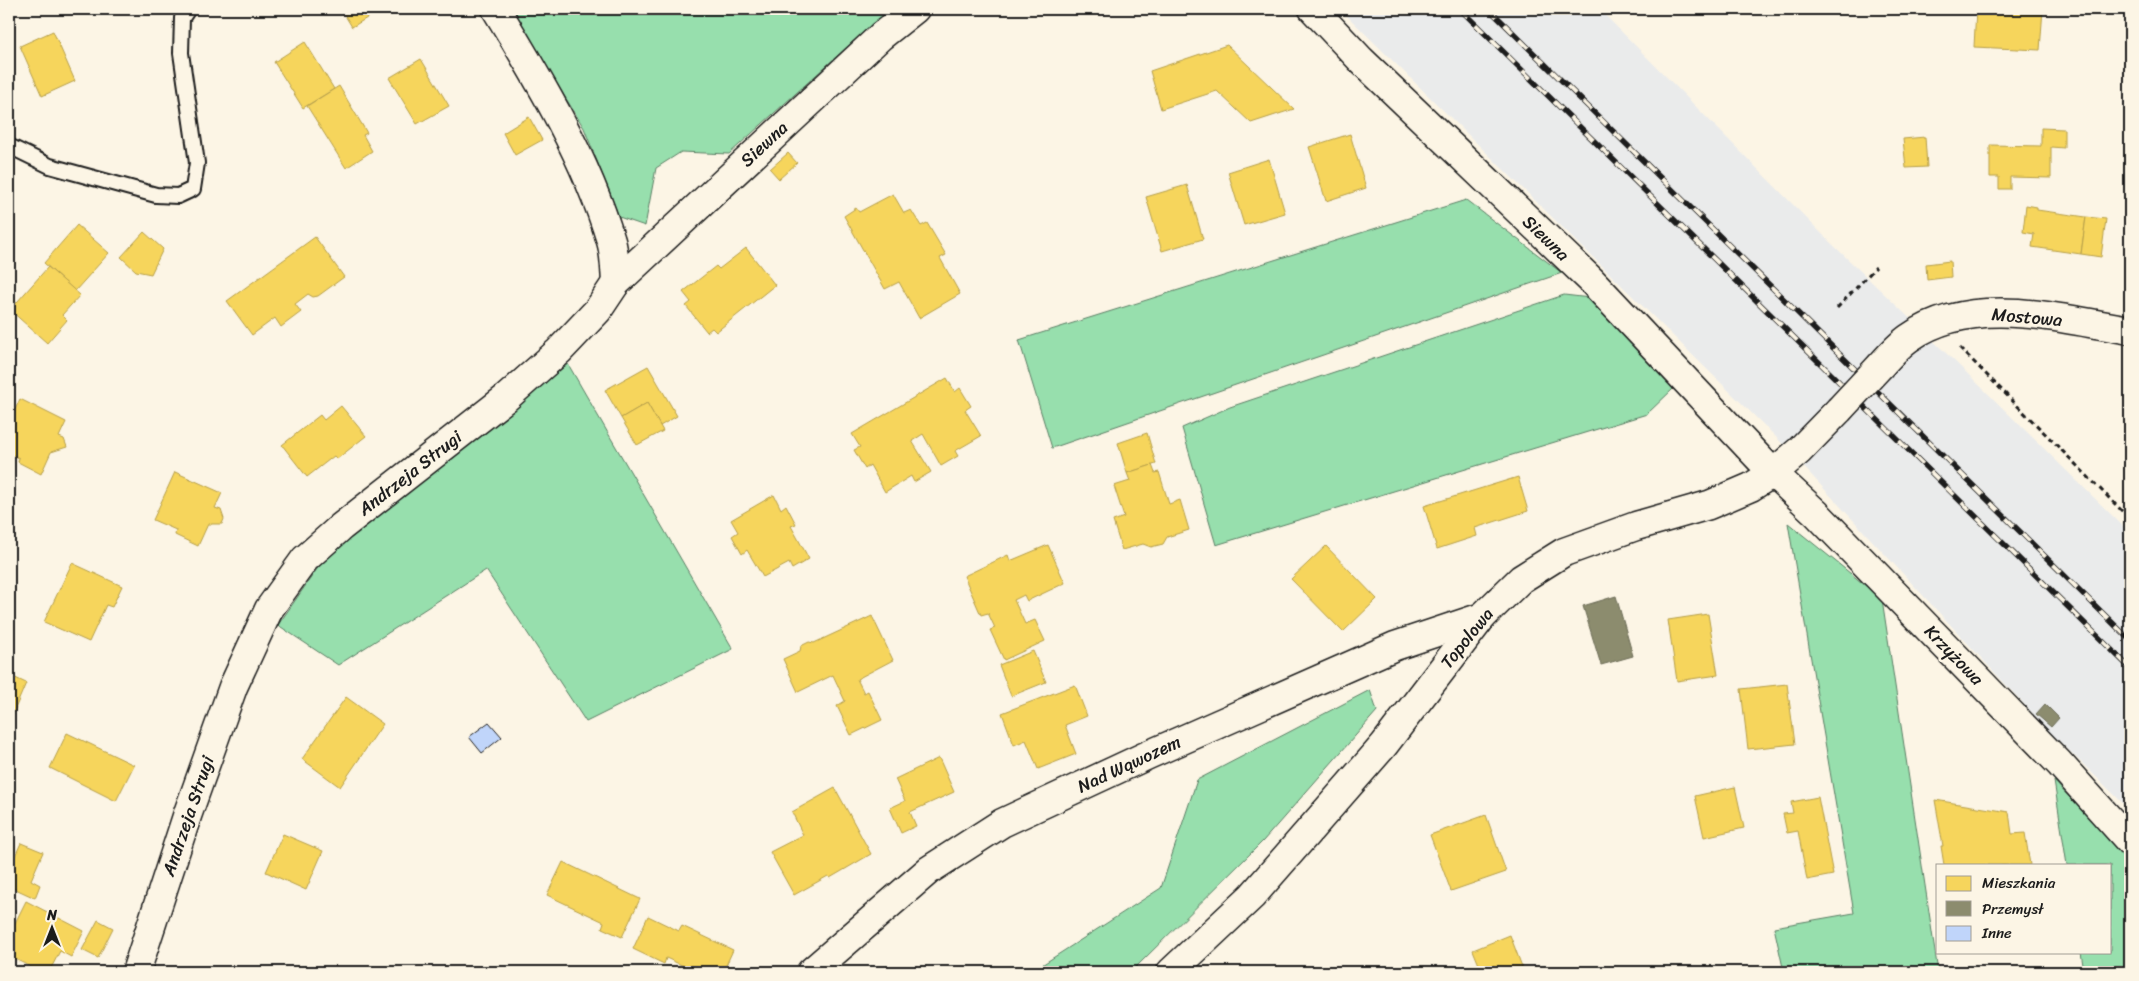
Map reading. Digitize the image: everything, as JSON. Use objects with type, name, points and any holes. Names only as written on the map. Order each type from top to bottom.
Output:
[{"type":"street","points":[[496,9],[566,129],[612,242],[616,283]]},
{"type":"street","name":"Siewna","points":[[616,283],[880,36],[914,9]]},
{"type":"street","name":"Siewna","points":[[1313,9],[1361,60],[1591,280],[1773,473]]},
{"type":"street","name":"Andrzeja Strugi","points":[[136,972],[188,813],[233,688],[269,609],[305,559],[341,527],[506,398],[559,351],[598,310],[616,283]]},
{"type":"street","name":"Mostowa","points":[[1839,410],[1909,338],[1924,329],[1948,320],[1977,314],[2005,312],[2130,330]]},
{"type":"street","name":"Topolowa","points":[[1171,972],[1252,896],[1384,745],[1482,617],[1521,578],[1564,552],[1636,526],[1710,505],[1751,487],[1773,473],[1799,451],[1839,410]]},
{"type":"street","name":"Krzyżowa","points":[[1773,473],[1816,512],[2059,763],[2130,842]]},
{"type":"street","name":"Nad Wąwozem","points":[[811,972],[929,870],[1002,823],[1148,754],[1395,646],[1482,617]]},
{"type":"lane","points":[[9,146],[50,166],[156,195],[178,196],[193,189],[197,163],[181,53],[182,18],[188,9]]},
{"type":"path","points":[[1837,308],[1876,267]]},
{"type":"path","points":[[1957,345],[2130,520]]},
{"type":"shaded area","points":[[1340,9],[1599,9],[1830,242],[2130,533],[2130,810],[2048,730],[1776,437]]},
{"type":"green space","points":[[511,9],[896,9],[858,37],[729,154],[681,152],[656,168],[645,226],[619,217],[584,128]]},
{"type":"green space","points":[[1466,200],[1562,273],[1052,448],[1019,340]]},
{"type":"green space","points":[[1564,295],[1590,298],[1674,388],[1647,414],[1216,545],[1182,428],[1230,407]]},
{"type":"green space","points":[[568,364],[733,649],[586,722],[486,570],[338,665],[278,625],[324,559]]},
{"type":"green space","points":[[1788,523],[1882,599],[1938,972],[1784,972],[1774,927],[1854,913]]},
{"type":"green space","points":[[1370,690],[1377,711],[1263,841],[1131,972],[1031,972],[1161,888],[1197,780]]},
{"type":"green space","points":[[2054,781],[2130,861],[2130,972],[2084,972],[2081,954],[2112,954],[2112,864],[2067,864]]},
{"type":"building: Mieszkania","points":[[341,9],[382,9],[352,27]]},
{"type":"building: Mieszkania","points":[[1976,9],[2043,9],[2040,50],[1974,47]]},
{"type":"building: Mieszkania","points":[[53,31],[75,81],[42,96],[20,46]]},
{"type":"building: Mieszkania","points":[[305,42],[334,89],[303,108],[274,62]]},
{"type":"building: Mieszkania","points":[[1227,45],[1294,109],[1251,123],[1217,91],[1161,109],[1150,71]]},
{"type":"building: Mieszkania","points":[[421,59],[449,106],[417,124],[389,78]]},
{"type":"building: Mieszkania","points":[[339,86],[367,133],[363,135],[372,151],[346,168],[307,106]]},
{"type":"building: Mieszkania","points":[[529,117],[542,140],[515,155],[503,133]]},
{"type":"building: Mieszkania","points":[[2041,128],[2064,129],[2064,148],[2051,147],[2051,178],[2010,177],[2010,189],[1999,189],[1999,177],[1990,177],[1990,145],[2041,146]]},
{"type":"building: Mieszkania","points":[[1350,134],[1366,188],[1326,201],[1309,147]]},
{"type":"building: Mieszkania","points":[[1925,137],[1927,167],[1906,168],[1903,139]]},
{"type":"building: Mieszkania","points":[[788,153],[797,163],[779,179],[770,169]]},
{"type":"building: Mieszkania","points":[[1269,159],[1285,213],[1244,225],[1228,172]]},
{"type":"building: Mieszkania","points":[[1187,185],[1203,239],[1162,251],[1146,197]]},
{"type":"building: Mieszkania","points":[[893,194],[904,213],[911,210],[921,226],[927,223],[946,255],[940,258],[960,294],[919,318],[899,282],[885,289],[844,216],[856,208],[859,212]]},
{"type":"building: Mieszkania","points":[[2026,205],[2037,207],[2037,210],[2086,217],[2081,254],[2032,247],[2034,234],[2023,232]]},
{"type":"building: Mieszkania","points":[[2086,217],[2106,219],[2101,257],[2081,254]]},
{"type":"building: Mieszkania","points":[[77,225],[109,253],[75,291],[44,263]]},
{"type":"building: Mieszkania","points":[[144,232],[163,249],[151,274],[136,271],[121,257]]},
{"type":"building: Mieszkania","points":[[315,237],[344,277],[318,296],[313,297],[308,294],[295,304],[301,312],[281,327],[275,318],[252,335],[227,301]]},
{"type":"building: Mieszkania","points":[[746,248],[775,285],[716,332],[712,328],[707,332],[686,306],[691,302],[683,292],[716,266],[719,269]]},
{"type":"building: Mieszkania","points":[[1950,261],[1951,277],[1927,280],[1926,264]]},
{"type":"building: Mieszkania","points":[[48,267],[80,295],[62,315],[67,320],[47,343],[10,310]]},
{"type":"building: Mieszkania","points":[[648,366],[677,416],[660,426],[647,403],[621,418],[605,390]]},
{"type":"building: Mieszkania","points":[[947,378],[955,392],[960,388],[971,406],[965,410],[981,436],[955,451],[958,456],[941,466],[923,434],[912,441],[931,472],[914,482],[911,476],[885,492],[870,465],[865,469],[854,450],[860,447],[852,434]]},
{"type":"building: Mieszkania","points":[[20,399],[66,422],[59,437],[64,439],[67,447],[51,452],[41,474],[18,462],[19,458],[9,453],[9,422]]},
{"type":"building: Mieszkania","points":[[647,403],[663,431],[637,445],[621,418]]},
{"type":"building: Mieszkania","points":[[341,406],[366,436],[337,459],[334,456],[307,477],[282,445],[320,415],[324,420]]},
{"type":"building: Mieszkania","points":[[1147,433],[1156,464],[1127,473],[1118,443]]},
{"type":"building: Mieszkania","points":[[1152,465],[1155,473],[1159,472],[1169,504],[1180,500],[1189,530],[1167,537],[1163,544],[1151,547],[1143,544],[1122,550],[1113,521],[1124,517],[1114,486],[1130,481],[1127,473]]},
{"type":"building: Mieszkania","points":[[175,472],[222,493],[215,508],[221,510],[224,519],[222,524],[208,524],[198,546],[175,535],[176,530],[153,520]]},
{"type":"building: Mieszkania","points":[[1518,477],[1528,511],[1475,528],[1477,536],[1437,549],[1424,506]]},
{"type":"building: Mieszkania","points":[[774,495],[781,509],[786,505],[796,524],[791,526],[809,559],[792,569],[789,563],[763,577],[747,550],[742,554],[732,536],[738,532],[731,520]]},
{"type":"building: Mieszkania","points":[[1048,545],[1065,583],[1027,601],[1024,595],[1014,600],[1025,624],[1035,620],[1045,641],[1004,660],[990,630],[995,628],[988,613],[981,615],[964,576],[1008,555],[1010,561]]},
{"type":"building: Mieszkania","points":[[1326,546],[1377,599],[1343,632],[1291,579]]},
{"type":"building: Mieszkania","points":[[72,563],[122,586],[112,607],[106,605],[89,642],[44,622]]},
{"type":"building: Mieszkania","points":[[1708,614],[1718,675],[1677,681],[1668,620]]},
{"type":"building: Mieszkania","points":[[872,616],[893,660],[857,679],[864,693],[868,691],[882,720],[851,735],[837,706],[845,701],[833,675],[798,692],[783,659],[800,651],[801,646],[809,642],[814,643]]},
{"type":"building: Mieszkania","points":[[1033,651],[1046,682],[1011,696],[999,665]]},
{"type":"building: Mieszkania","points":[[9,675],[26,683],[9,723]]},
{"type":"building: Mieszkania","points":[[1787,684],[1795,744],[1748,749],[1741,689]]},
{"type":"building: Mieszkania","points":[[1075,685],[1087,716],[1065,725],[1076,754],[1038,769],[1026,740],[1014,745],[1002,713]]},
{"type":"building: Mieszkania","points":[[346,697],[383,724],[340,787],[302,759]]},
{"type":"building: Mieszkania","points":[[67,733],[134,765],[116,801],[50,768]]},
{"type":"building: Mieszkania","points":[[939,758],[954,792],[910,812],[916,826],[901,833],[890,808],[905,801],[895,779]]},
{"type":"building: Mieszkania","points":[[1735,787],[1744,828],[1704,837],[1695,796]]},
{"type":"building: Mieszkania","points":[[835,788],[871,854],[830,878],[828,876],[794,895],[770,852],[803,835],[792,812]]},
{"type":"building: Mieszkania","points":[[1818,797],[1833,875],[1807,880],[1798,831],[1787,833],[1783,814],[1793,813],[1791,802]]},
{"type":"building: Mieszkania","points":[[1935,800],[2009,812],[2012,834],[2025,833],[2030,864],[1944,864],[1941,846],[1943,846]]},
{"type":"building: Mieszkania","points":[[1486,815],[1506,872],[1451,891],[1430,835]]},
{"type":"building: Mieszkania","points":[[283,834],[323,851],[306,890],[266,872]]},
{"type":"building: Mieszkania","points":[[21,843],[43,852],[31,880],[40,885],[35,898],[9,886],[9,869]]},
{"type":"building: Mieszkania","points":[[563,862],[640,899],[622,937],[602,928],[604,922],[547,895]]},
{"type":"building: Mieszkania","points":[[26,901],[84,931],[71,957],[60,951],[49,972],[41,972],[9,956],[9,935]]},
{"type":"building: Mieszkania","points":[[648,916],[679,931],[682,926],[733,950],[723,972],[686,972],[688,968],[666,958],[664,964],[633,949]]},
{"type":"building: Mieszkania","points":[[98,920],[113,928],[98,958],[82,950]]},
{"type":"building: Mieszkania","points":[[1510,935],[1524,972],[1482,972],[1473,950]]},
{"type":"building: Mieszkania","points":[[909,966],[915,972],[901,972]]},
{"type":"building: Przemysł","points":[[1616,596],[1633,656],[1601,665],[1583,606]]},
{"type":"building: Przemysł","points":[[2045,704],[2059,718],[2051,727],[2036,714]]},
{"type":"building: Inne","points":[[489,722],[502,737],[482,753],[469,737]]},
{"type":"railway","points":[[1460,9],[2130,668]]},
{"type":"railway","points":[[1489,9],[2130,640]]}]
